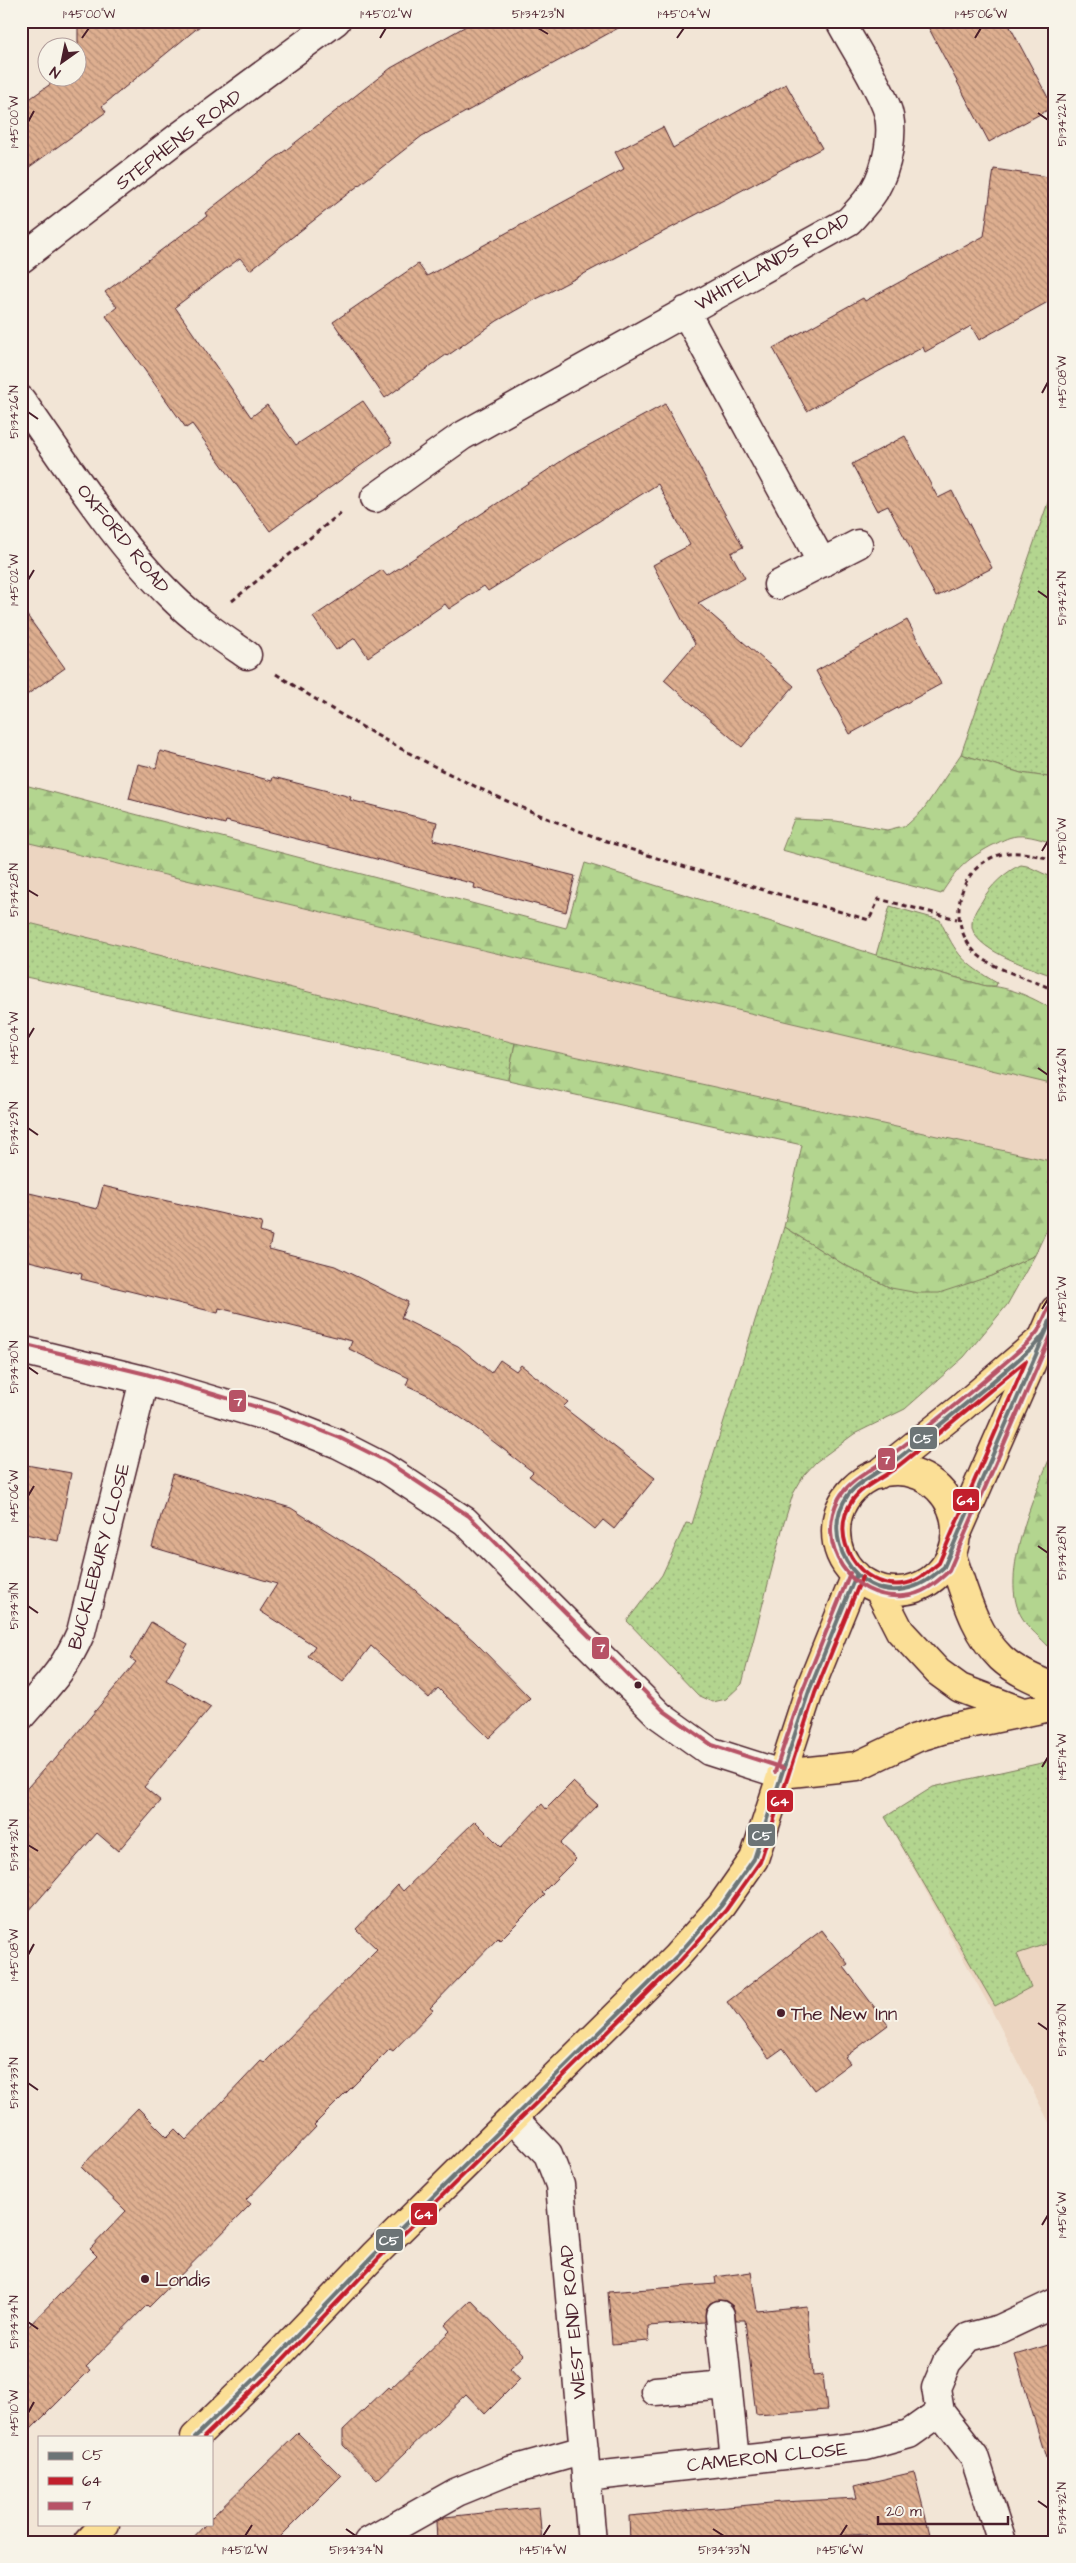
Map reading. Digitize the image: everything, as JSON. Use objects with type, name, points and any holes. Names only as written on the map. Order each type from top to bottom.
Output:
[{"type":"main road","points":[[867,1581],[904,1591],[926,1583],[939,1573],[953,1546],[1055,1310]]},
{"type":"main road","points":[[1025,1712],[960,1688],[938,1672],[900,1631],[867,1581],[844,1560],[838,1546],[838,1518],[849,1495],[863,1482],[877,1475],[961,1408],[1041,1339]]},
{"type":"main road","points":[[877,1475],[906,1472],[925,1479],[944,1496],[954,1515],[953,1546],[976,1620],[993,1648],[1002,1658],[1025,1674],[1055,1688]]},
{"type":"main road","points":[[196,2436],[676,1956],[721,1906],[754,1859],[824,1650],[867,1581]]},
{"type":"main road","points":[[781,1774],[857,1766],[916,1738],[945,1729],[1055,1706]]},
{"type":"main road","points":[[88,2542],[104,2526]]},
{"type":"street","name":"STEPHENS ROAD","points":[[21,260],[176,139],[336,21]]},
{"type":"street","name":"WHITELANDS ROAD","points":[[375,498],[462,436],[849,220],[875,191],[888,149],[889,125],[886,107],[840,21]]},
{"type":"street","name":"WHITELANDS ROAD","points":[[685,310],[822,563]]},
{"type":"street","name":"OXFORD ROAD","points":[[21,400],[130,550],[170,596],[202,624],[247,656]]},
{"type":"street","points":[[778,585],[858,544]]},
{"type":"street","points":[[21,1350],[144,1380],[275,1419],[338,1444],[391,1473],[465,1522],[660,1716],[708,1751],[781,1774]]},
{"type":"street","name":"BUCKLEBURY CLOSE","points":[[21,1716],[56,1678],[70,1657],[80,1632],[144,1380]]},
{"type":"street","name":"WEST END ROAD","points":[[513,2118],[548,2154],[560,2185],[592,2542]]},
{"type":"street","points":[[998,2531],[984,2480],[974,2456],[940,2412],[936,2388],[954,2352],[969,2337],[1000,2329],[1055,2303]]},
{"type":"street","points":[[720,2315],[735,2460]]},
{"type":"street","points":[[655,2391],[727,2385]]},
{"type":"street","name":"CAMERON CLOSE","points":[[368,2542],[457,2492],[506,2472],[585,2464],[735,2460],[866,2446],[909,2434],[940,2412]]},
{"type":"path","points":[[202,624],[366,494],[375,498]]},
{"type":"path","points":[[247,656],[372,734],[442,772],[536,814],[656,858],[869,920],[879,899],[958,919]]},
{"type":"path","points":[[1055,860],[1015,852],[1001,854],[982,864],[968,879],[958,906],[958,919],[965,940],[979,956],[1055,991]]},
{"type":"shaded area","points":[[21,841],[1055,1085],[1055,1162],[515,1043],[21,921]]},
{"type":"shaded area","points":[[1055,1760],[1055,2134],[991,2009],[885,1817],[933,1787]]},
{"type":"green space","points":[[1055,482],[1055,778],[1021,773],[961,754]]},
{"type":"green space","points":[[961,754],[1021,773],[1055,778],[1055,844],[1026,836],[1004,840],[982,851],[968,861],[957,871],[941,894],[782,850],[794,819],[836,821],[887,830],[907,825],[923,810]]},
{"type":"green space","points":[[21,784],[566,928],[585,863],[876,955],[986,986],[1004,988],[1031,998],[1055,1011],[1055,1085],[21,841]]},
{"type":"green space","points":[[1021,865],[1049,876],[1055,874],[1055,977],[1004,957],[980,941],[974,932],[973,916],[985,896],[1004,875]]},
{"type":"green space","points":[[890,906],[940,920],[951,942],[962,957],[976,970],[997,983],[996,986],[986,986],[876,955]]},
{"type":"green space","points":[[21,921],[515,1043],[508,1080],[21,976]]},
{"type":"green space","points":[[515,1043],[1055,1162],[1055,1212],[1035,1255],[991,1276],[939,1293],[918,1293],[891,1288],[843,1264],[784,1227],[802,1145],[508,1080]]},
{"type":"green space","points":[[784,1227],[843,1264],[891,1288],[991,1276],[1035,1255],[1007,1305],[964,1357],[905,1409],[854,1434],[816,1462],[804,1475],[793,1494],[783,1526],[742,1684],[726,1699],[713,1702],[698,1695],[627,1621],[662,1575],[686,1523],[692,1524]]},
{"type":"green space","points":[[1055,1445],[1055,1606],[1049,1647],[1023,1619],[1016,1601],[1014,1580],[1022,1532]]},
{"type":"green space","points":[[1055,1760],[1055,1941],[1017,1954],[1031,1987],[995,2006],[885,1817],[933,1787]]},
{"type":"building","points":[[78,21],[206,21],[102,106],[106,112],[21,173],[21,105],[45,88],[88,88],[88,38],[78,38]]},
{"type":"building","points":[[475,21],[631,21],[422,136],[250,270],[240,258],[175,307],[251,417],[267,405],[296,445],[363,401],[392,443],[270,531],[192,424],[186,428],[106,316],[117,307],[105,292],[207,216],[205,213],[391,68]]},
{"type":"building","points":[[925,21],[1007,21],[1053,107],[989,142]]},
{"type":"building","points":[[786,84],[822,148],[497,321],[385,398],[333,322],[418,264],[427,276],[624,169],[615,152],[663,127],[673,148]]},
{"type":"building","points":[[994,169],[1055,178],[1055,298],[979,340],[971,326],[925,352],[923,347],[807,411],[773,348],[863,298],[865,301],[984,236]]},
{"type":"building","points":[[665,404],[743,547],[731,553],[745,578],[698,603],[794,686],[742,747],[664,680],[695,644],[653,565],[690,545],[658,484],[488,591],[484,586],[449,609],[445,604],[368,657],[355,638],[336,650],[313,617],[382,570],[387,576],[569,456]]},
{"type":"building","points":[[905,436],[938,498],[952,491],[992,568],[936,597],[888,506],[877,511],[852,464]]},
{"type":"building","points":[[21,607],[65,668],[21,699]]},
{"type":"building","points":[[907,620],[941,684],[850,734],[816,671]]},
{"type":"building","points":[[160,751],[272,781],[273,777],[351,797],[350,800],[437,822],[433,840],[575,876],[566,912],[474,888],[475,884],[226,821],[225,824],[129,799],[138,764],[156,768]]},
{"type":"building","points":[[103,1186],[262,1223],[260,1232],[272,1236],[269,1249],[335,1266],[408,1302],[401,1318],[458,1346],[491,1373],[500,1360],[516,1371],[521,1365],[568,1402],[563,1407],[655,1478],[614,1529],[603,1520],[595,1529],[529,1476],[533,1472],[473,1426],[428,1395],[406,1385],[409,1378],[349,1349],[352,1341],[219,1308],[218,1313],[81,1279],[82,1274],[21,1259],[21,1191],[97,1209]]},
{"type":"building","points":[[21,1464],[71,1473],[58,1541],[21,1533]]},
{"type":"building","points":[[173,1474],[291,1508],[401,1578],[474,1641],[530,1698],[489,1738],[438,1688],[429,1698],[371,1646],[343,1682],[308,1656],[315,1646],[260,1611],[277,1584],[152,1547]]},
{"type":"building","points":[[151,1622],[188,1644],[166,1680],[211,1707],[144,1787],[161,1801],[118,1851],[97,1833],[21,1920],[21,1795],[50,1762],[52,1763],[136,1662],[130,1658]]},
{"type":"building","points":[[573,1782],[598,1805],[560,1844],[576,1859],[542,1893],[545,1895],[500,1940],[498,1938],[430,2008],[433,2010],[393,2051],[390,2049],[314,2125],[316,2127],[246,2200],[251,2204],[149,2307],[147,2305],[86,2367],[90,2370],[21,2439],[21,2334],[97,2256],[90,2249],[126,2211],[81,2167],[138,2108],[167,2137],[175,2129],[186,2140],[261,2061],[264,2063],[377,1949],[356,1929],[398,1885],[403,1891],[475,1821],[501,1847],[542,1804],[546,1809]]},
{"type":"building","name":"The New Inn","points":[[822,1930],[848,1964],[844,1967],[888,2025],[845,2057],[850,2063],[814,2090],[783,2048],[769,2058],[727,2002]]},
{"type":"building","points":[[751,2272],[757,2311],[807,2306],[813,2376],[823,2375],[827,2410],[756,2415],[745,2320],[736,2320],[733,2306],[726,2301],[718,2300],[710,2303],[706,2309],[705,2322],[648,2326],[649,2341],[612,2344],[608,2292],[716,2284],[715,2277]]},
{"type":"building","points":[[471,2300],[524,2355],[510,2368],[520,2379],[485,2414],[466,2394],[377,2480],[343,2445],[343,2430],[388,2387],[390,2389],[450,2331],[445,2325]]},
{"type":"building","points":[[1055,2343],[1055,2456],[1046,2458],[1015,2355]]},
{"type":"building","points":[[298,2433],[341,2476],[275,2542],[189,2542],[204,2526],[212,2526],[212,2517]]},
{"type":"building","points":[[914,2472],[932,2542],[868,2542],[866,2534],[759,2542],[630,2542],[629,2516],[782,2502],[857,2498],[854,2486]]},
{"type":"building","points":[[539,2507],[542,2542],[437,2542],[436,2522],[445,2517]]},
{"type":"transit line","name":"7","points":[[1049,1307],[1038,1331],[1030,1341],[943,1415],[883,1462],[855,1480],[844,1491],[832,1516],[831,1534],[835,1551],[842,1566],[853,1579],[868,1589],[884,1595],[903,1596],[922,1591],[934,1584],[949,1571],[1055,1326]]},
{"type":"transit line","name":"C5","points":[[1055,1310],[1044,1334],[1034,1346],[894,1462],[859,1484],[848,1495],[840,1511],[837,1528],[840,1545],[846,1561],[857,1575],[871,1585],[887,1590],[911,1588],[926,1581],[944,1567],[1055,1311]]},
{"type":"transit line","name":"7","points":[[22,1344],[146,1374],[277,1413],[340,1438],[386,1461],[469,1516],[664,1711],[712,1745],[783,1768]]},
{"type":"transit line","name":"64","points":[[1026,1361],[939,1563],[918,1579],[908,1583],[887,1584],[873,1579],[861,1570],[852,1558],[846,1545],[843,1530],[845,1515],[852,1501],[861,1491],[897,1467],[1026,1361]]},
{"type":"transit line","name":"7","points":[[775,1772],[803,1689],[850,1573]]},
{"type":"transit line","name":"C5","points":[[196,2436],[265,2369],[375,2254],[676,1957],[721,1906],[754,1859],[809,1691],[856,1575]]},
{"type":"transit line","name":"64","points":[[205,2436],[270,2373],[379,2258],[680,1961],[726,1910],[760,1862],[815,1693],[862,1577]]},
{"type":"place","name":"The New Inn","points":[[781,2013]]},
{"type":"place","name":"Londis","points":[[145,2279]]}]
